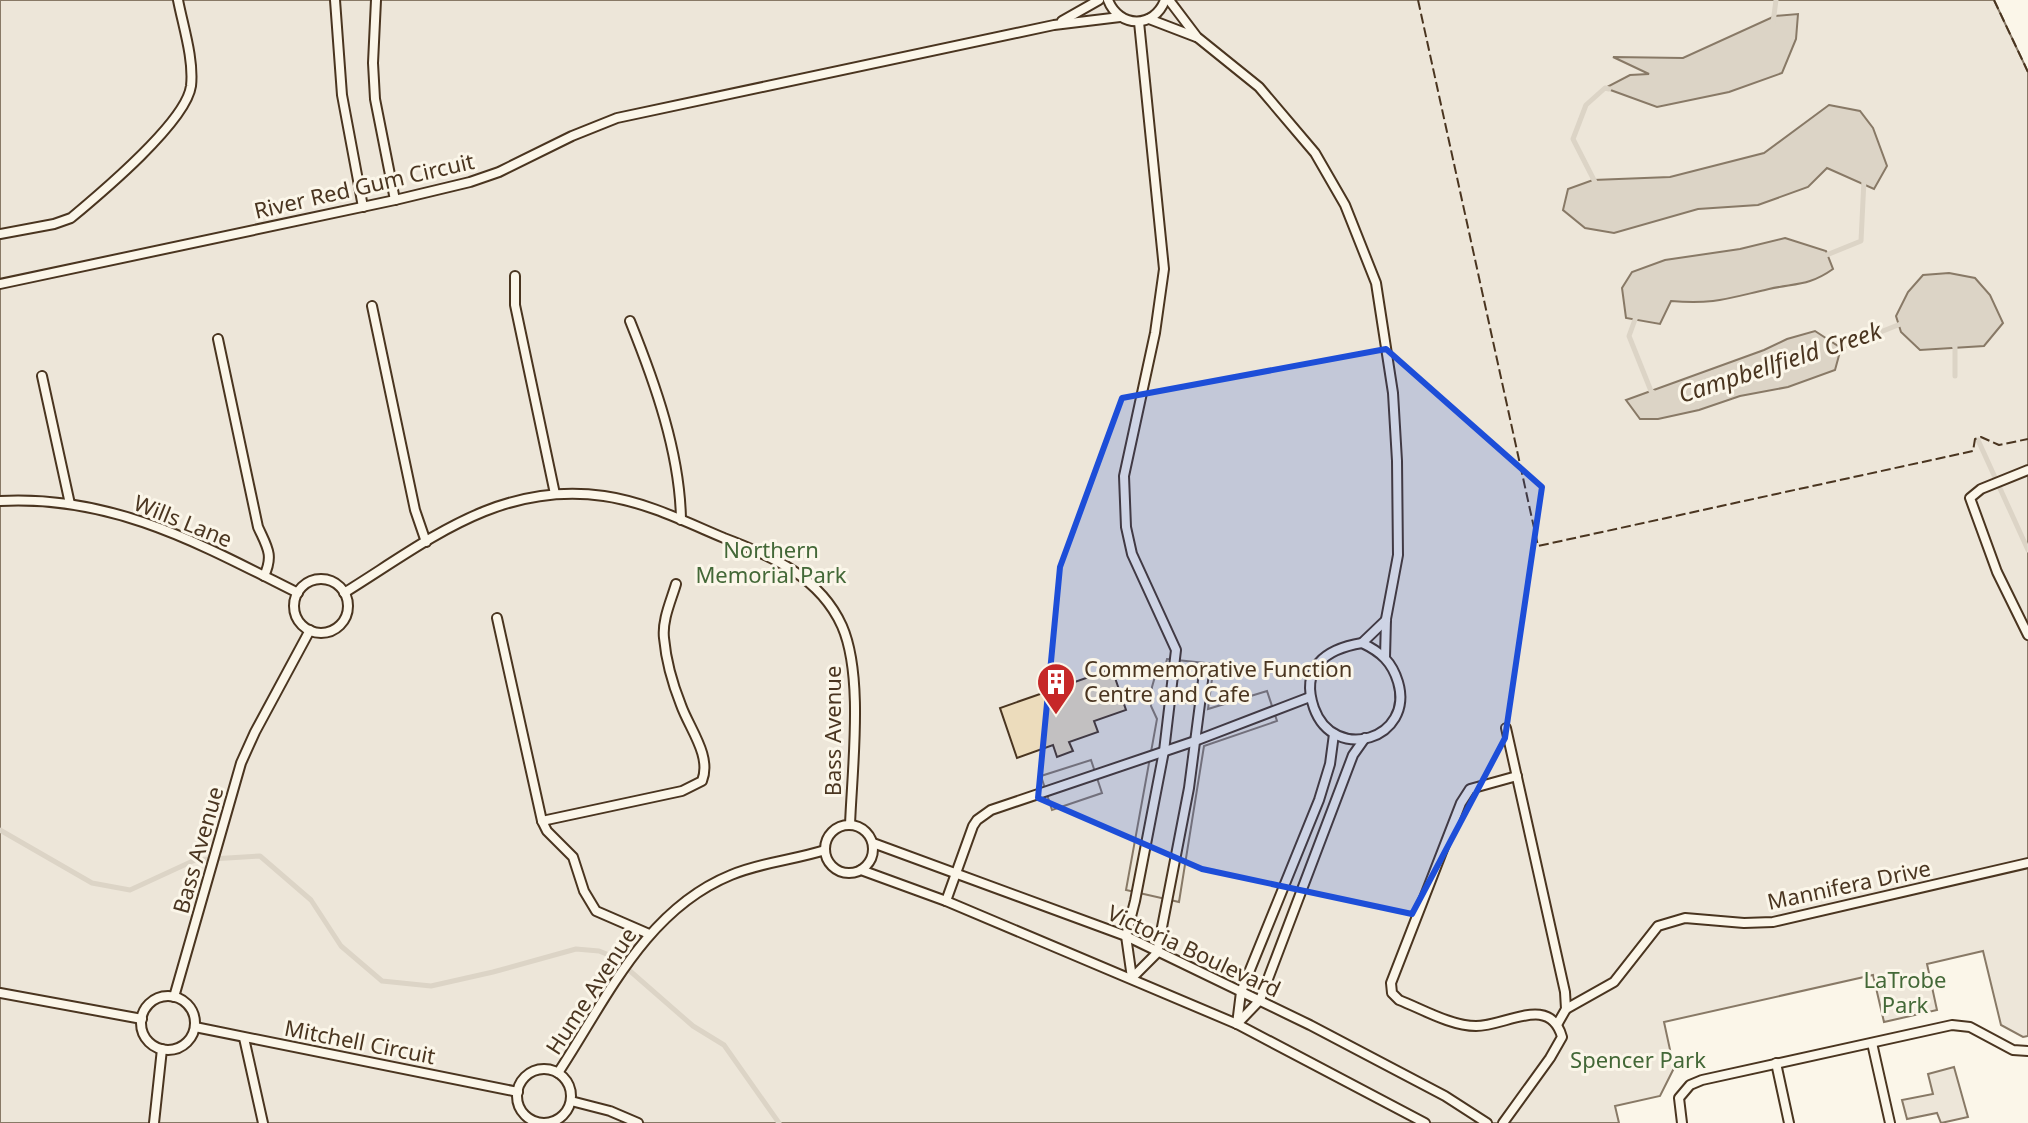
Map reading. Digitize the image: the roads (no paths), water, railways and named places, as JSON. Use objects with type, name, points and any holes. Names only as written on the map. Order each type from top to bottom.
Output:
[{"type":"lane","points":[[0,234],[71,218],[173,122],[187,101],[191,84],[178,0]]},
{"type":"lane","points":[[335,0],[342,95],[363,207]]},
{"type":"lane","points":[[376,0],[375,99],[395,200]]},
{"type":"lane","name":"River Red Gum Circuit","points":[[1054,25],[1099,0]]},
{"type":"lane","points":[[1108,0],[1120,17],[1197,37]]},
{"type":"lane","points":[[1144,21],[1157,14],[1167,0],[1197,37],[1259,87],[1315,153],[1345,205],[1376,283],[1393,393],[1397,461],[1398,555],[1386,619],[1385,657]]},
{"type":"lane","name":"River Red Gum Circuit","points":[[0,284],[470,182],[499,172],[617,118],[1054,25],[1120,17]]},
{"type":"lane","points":[[1132,978],[1126,936],[1164,751],[1176,650],[1132,554],[1126,527],[1124,476],[1155,333],[1164,269],[1144,21]]},
{"type":"lane","points":[[515,276],[514,300],[555,494]]},
{"type":"lane","points":[[372,306],[414,507],[426,542]]},
{"type":"lane","points":[[630,321],[667,431],[678,475],[681,520]]},
{"type":"lane","points":[[218,339],[258,527],[270,552],[264,576]]},
{"type":"lane","points":[[42,376],[70,504]]},
{"type":"lane","points":[[2028,470],[2007,476],[1970,498],[1997,572],[2028,635]]},
{"type":"lane","name":"Bass Avenue","points":[[344,593],[472,515],[505,502],[555,494],[606,496],[681,520],[746,546],[804,577],[818,589],[841,625],[850,648],[854,692],[850,825]]},
{"type":"lane","name":"Wills Lane","points":[[0,501],[70,504],[143,520],[298,593]]},
{"type":"lane","points":[[321,579],[338,586],[344,593],[348,609],[341,624],[326,633],[310,630],[297,618],[294,610],[298,593],[304,586],[321,579]]},
{"type":"lane","points":[[542,821],[682,791],[702,781],[703,757],[680,703],[664,638],[665,622],[676,584]]},
{"type":"lane","points":[[497,618],[542,821],[547,831],[573,857],[584,891],[596,911],[649,934]]},
{"type":"lane","points":[[1362,643],[1378,650],[1395,673],[1400,689],[1397,717],[1387,729],[1365,738],[1341,738],[1327,731],[1318,719],[1308,689],[1312,674],[1320,661],[1333,651],[1362,643],[1386,619]]},
{"type":"lane","name":"Bass Avenue","points":[[174,997],[241,763],[310,630]]},
{"type":"lane","points":[[1132,978],[1157,953],[1189,788],[1204,673]]},
{"type":"lane","points":[[1169,695],[1200,700]]},
{"type":"lane","points":[[946,901],[973,826],[982,815],[1195,741],[1310,697]]},
{"type":"lane","points":[[1506,728],[1565,992],[1566,1009],[1558,1023]]},
{"type":"lane","points":[[1237,1024],[1241,992],[1319,800],[1330,764],[1334,734]]},
{"type":"lane","points":[[1237,1024],[1260,1000],[1353,755],[1365,738]]},
{"type":"lane","points":[[1503,1123],[1562,1037],[1558,1023],[1547,1015],[1533,1015],[1475,1026],[1456,1023],[1399,1000],[1392,993],[1391,983],[1461,803],[1470,789],[1517,776]]},
{"type":"lane","points":[[850,825],[864,830],[873,843],[872,858],[854,873],[838,870],[831,865],[825,850],[829,835],[842,826],[850,825]]},
{"type":"lane","name":"Victoria Boulevard","points":[[873,843],[1126,936],[1260,1000],[1445,1096],[1487,1123]]},
{"type":"lane","name":"Hume Avenue","points":[[558,1073],[641,944],[684,901],[709,884],[758,865],[825,850]]},
{"type":"lane","name":"Mannifera Drive","points":[[1566,1009],[1614,982],[1658,926],[1685,918],[1773,922],[2028,863]]},
{"type":"lane","points":[[861,870],[946,901],[1237,1024],[1425,1123]]},
{"type":"lane","points":[[0,993],[142,1019]]},
{"type":"lane","points":[[174,997],[188,1005],[195,1027],[192,1036],[179,1048],[162,1049],[148,1041],[142,1019],[150,1004],[174,997]]},
{"type":"lane","points":[[1682,1123],[1679,1098],[1690,1085],[1952,1025],[1970,1027],[2013,1050],[2028,1051]]},
{"type":"lane","name":"Mitchell Circuit","points":[[195,1027],[518,1092]]},
{"type":"lane","points":[[244,1038],[263,1123]]},
{"type":"lane","points":[[1872,1043],[1890,1123]]},
{"type":"lane","points":[[154,1123],[162,1049]]},
{"type":"lane","points":[[1776,1063],[1789,1123]]},
{"type":"lane","points":[[550,1070],[558,1073],[569,1085],[571,1101],[563,1116],[556,1120],[548,1123],[530,1121],[520,1107],[518,1092],[533,1072],[550,1070]]},
{"type":"lane","points":[[571,1101],[610,1111],[638,1123]]},
{"type":"water","points":[[1798,14],[1796,39],[1782,73],[1729,92],[1657,107],[1605,88],[1630,75],[1649,74],[1613,57],[1683,58],[1775,16]]},
{"type":"water","points":[[1829,105],[1860,111],[1873,128],[1887,166],[1874,189],[1827,168],[1808,187],[1758,205],[1698,209],[1614,233],[1585,228],[1563,210],[1568,189],[1593,180],[1670,177],[1764,153]]},
{"type":"water","points":[[1785,238],[1826,251],[1833,269],[1809,281],[1731,298],[1671,301],[1660,324],[1626,318],[1622,288],[1632,272],[1665,260],[1740,249]]},
{"type":"water","points":[[1949,273],[1975,278],[1990,295],[2003,323],[1984,346],[1920,350],[1901,332],[1896,316],[1908,292],[1923,275]]},
{"type":"water","points":[[1815,331],[1841,348],[1835,370],[1788,387],[1740,396],[1699,410],[1658,419],[1640,419],[1626,400],[1787,339]]},
{"type":"waterway","name":"Campbellfield Creek","points":[[1773,23],[1776,0]]},
{"type":"waterway","name":"Campbellfield Creek","points":[[1597,186],[1573,139],[1586,105],[1605,88],[1609,89]]},
{"type":"waterway","name":"Campbellfield Creek","points":[[1824,256],[1861,241],[1864,180]]},
{"type":"waterway","name":"Campbellfield Creek","points":[[1637,314],[1629,336],[1654,393]]},
{"type":"waterway","name":"Campbellfield Creek","points":[[1838,349],[1903,323]]},
{"type":"waterway","name":"Campbellfield Creek","points":[[1951,341],[1955,347],[1955,376]]},
{"type":"waterway","name":"Campbellfield Creek","points":[[1978,440],[2028,550]]},
{"type":"waterway","points":[[0,830],[92,883],[130,890],[195,860],[260,856],[311,900],[341,946],[382,981],[431,986],[576,949],[599,951],[614,957],[693,1026],[724,1045],[779,1123]]},
{"type":"place","name":"Commemorative Function Centre and Cafe","points":[[1056,716]]},
{"type":"park label","name":"Northern Memorial Park","points":[[771,562]]},
{"type":"park label","name":"LaTrobe Park","points":[[1905,992]]},
{"type":"park label","name":"Spencer Park","points":[[1638,1060]]}]
